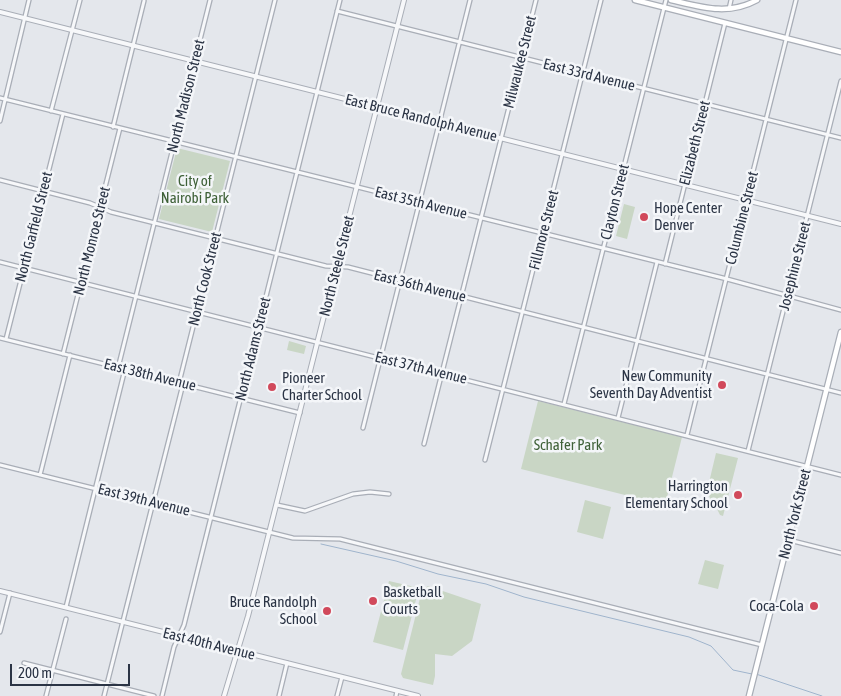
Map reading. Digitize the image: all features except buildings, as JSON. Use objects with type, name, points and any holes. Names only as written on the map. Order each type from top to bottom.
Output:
[{"type":"main road","points":[[635,0],[841,52]]},
{"type":"main road","points":[[671,0],[708,9],[729,10],[757,0]]},
{"type":"main road","name":"North York Street","points":[[749,696],[841,332]]},
{"type":"street","points":[[0,120],[2,99],[29,0]]},
{"type":"street","points":[[51,111],[80,0]]},
{"type":"street","name":"North Madison Street","points":[[118,368],[210,0]]},
{"type":"street","name":"North Cook Street","points":[[104,696],[153,503],[197,312],[275,0]]},
{"type":"street","name":"North Adams Street","points":[[162,696],[179,636],[184,625],[340,0]]},
{"type":"street","name":"North Steele Street","points":[[224,696],[236,650],[248,616],[277,505],[404,0]]},
{"type":"street","points":[[363,428],[470,0]]},
{"type":"street","name":"Milwaukee Street","points":[[424,444],[536,0]]},
{"type":"street","name":"Fillmore Street","points":[[486,460],[601,0]]},
{"type":"street","name":"Clayton Street","points":[[564,404],[666,0]]},
{"type":"street","points":[[729,10],[731,0]]},
{"type":"street","name":"Columbine Street","points":[[687,435],[796,0]]},
{"type":"street","points":[[113,127],[144,1]]},
{"type":"street","name":"East Bruce Randolph Avenue","points":[[0,12],[841,224]]},
{"type":"street","name":"East 33rd Avenue","points":[[337,12],[841,138]]},
{"type":"street","name":"Elizabeth Street","points":[[665,264],[725,23]]},
{"type":"street","name":"Josephine Street","points":[[748,451],[841,81]]},
{"type":"street","name":"East 35th Avenue","points":[[2,99],[603,248],[841,310]]},
{"type":"street","name":"North Garfield Street","points":[[6,339],[63,114]]},
{"type":"street","name":"North Monroe Street","points":[[63,354],[120,128]]},
{"type":"street","name":"East 36th Avenue","points":[[0,180],[43,190],[154,223],[326,266],[336,266],[461,296],[841,393]]},
{"type":"street","name":"East 37th Avenue","points":[[0,262],[841,475]]},
{"type":"street","points":[[618,418],[657,262]]},
{"type":"street","name":"East 38th Avenue","points":[[0,338],[300,413]]},
{"type":"street","points":[[40,475],[70,356]]},
{"type":"street","points":[[66,607],[125,370]]},
{"type":"street","name":"East 39th Avenue","points":[[0,465],[211,517],[269,534],[302,539],[340,538],[762,645]]},
{"type":"street","points":[[277,505],[305,512],[355,493],[373,492],[389,494]]},
{"type":"street","points":[[789,540],[841,553]]},
{"type":"street","name":"East 40th Avenue","points":[[0,591],[418,696]]},
{"type":"street","points":[[0,632],[10,593]]},
{"type":"street","points":[[46,696],[66,619]]},
{"type":"street","points":[[24,663],[154,696]]},
{"type":"street","points":[[279,696],[287,663]]},
{"type":"street","points":[[338,696],[342,677]]},
{"type":"street","points":[[396,696],[397,691]]},
{"type":"green space","name":"City of Nairobi Park","points":[[177,148],[230,161],[212,232],[159,219]]},
{"type":"green space","points":[[624,204],[635,207],[627,239],[616,236]]},
{"type":"green space","points":[[289,341],[306,346],[304,354],[287,350]]},
{"type":"green space","name":"Schafer Park","points":[[538,401],[682,437],[665,505],[521,469]]},
{"type":"green space","points":[[716,453],[738,458],[723,516],[720,515],[716,507],[710,510],[705,501],[710,498],[707,491]]},
{"type":"green space","points":[[585,500],[611,507],[603,539],[577,532]]},
{"type":"green space","points":[[705,560],[724,565],[718,589],[698,584]]},
{"type":"green space","points":[[389,581],[419,588],[403,650],[373,642]]},
{"type":"green space","points":[[428,586],[481,604],[472,641],[452,656],[435,654],[433,685],[403,678],[401,674],[422,590]]},
{"type":"waterway","points":[[321,544],[396,561],[438,574],[486,584],[524,597],[689,637],[711,646],[733,670],[752,674]]},
{"type":"waterway","points":[[756,674],[822,696]]},
{"type":"place","name":"Hope Center Denver","points":[[644,217]]},
{"type":"place","name":"New Community Seventh Day Adventist","points":[[722,385]]},
{"type":"place","name":"Pioneer Charter School","points":[[272,387]]},
{"type":"place","name":"Harrington Elementary School","points":[[738,495]]},
{"type":"place","name":"Basketball Courts","points":[[373,601]]},
{"type":"place","name":"Coca-Cola","points":[[814,606]]},
{"type":"place","name":"Bruce Randolph School","points":[[327,611]]}]
